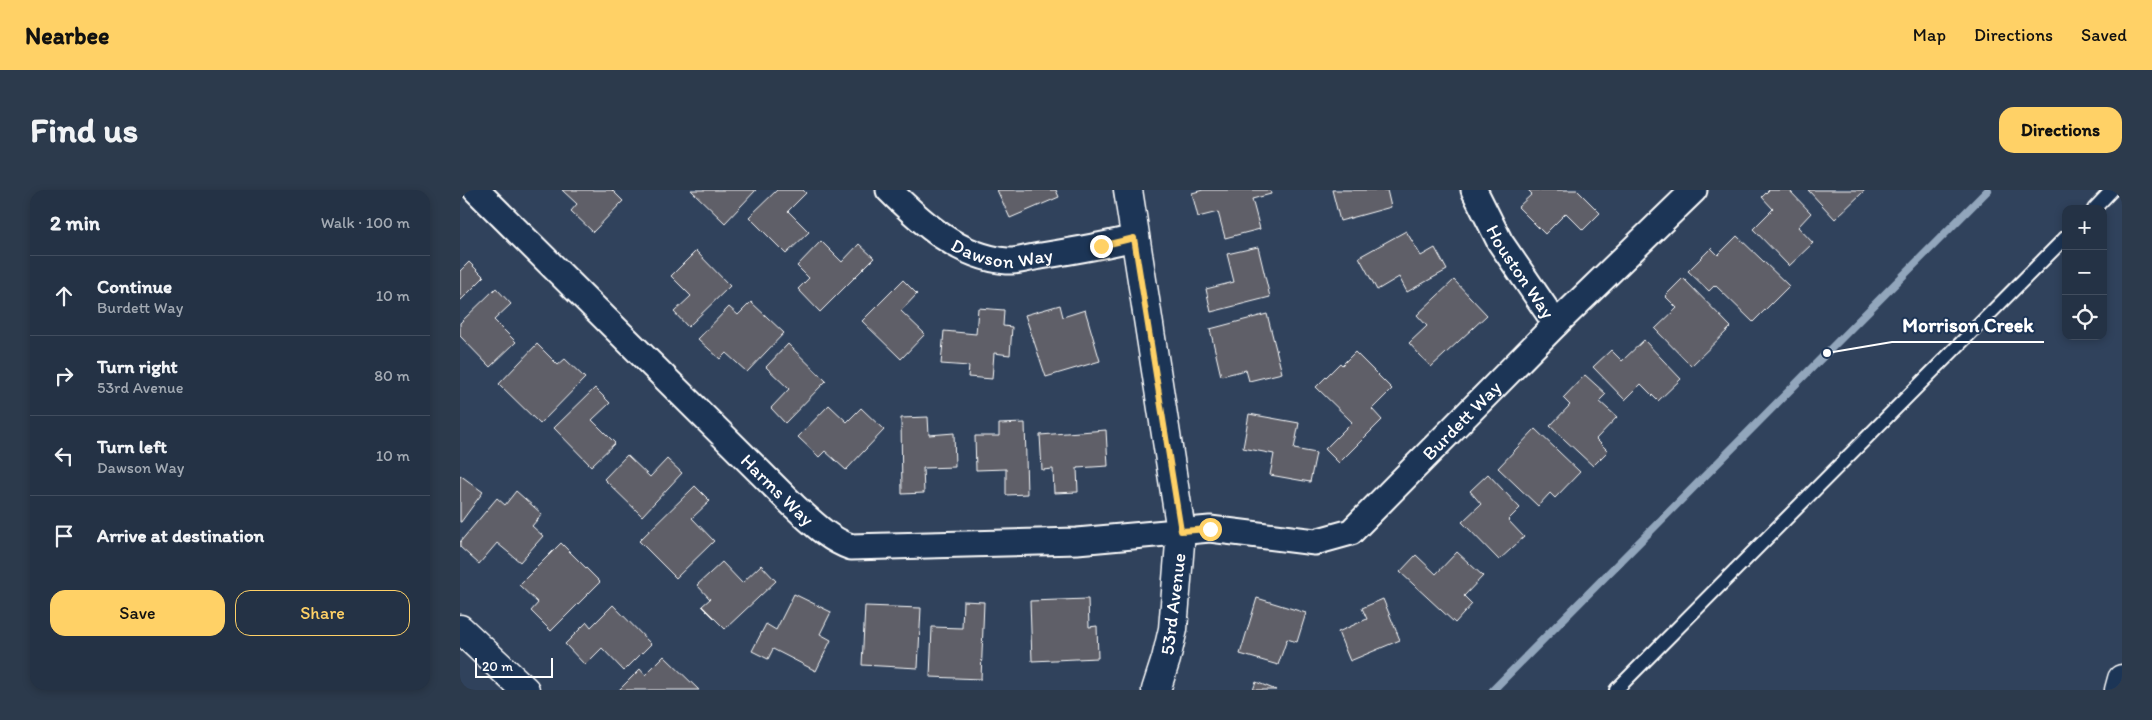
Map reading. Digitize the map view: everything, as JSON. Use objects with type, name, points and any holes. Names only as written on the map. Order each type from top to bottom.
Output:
[{"type":"street","name":"Harms Way","points":[[476,190],[794,506],[818,528],[838,542],[851,547],[1077,541],[1143,537],[1181,531]]},
{"type":"street","name":"Dawson Way","points":[[888,190],[928,228],[953,243],[980,254],[1008,261],[1101,246],[1134,238]]},
{"type":"street","name":"53rd Avenue","points":[[1128,190],[1181,531],[1173,629],[1166,660],[1156,690]]},
{"type":"street","name":"Houston Way","points":[[1474,190],[1500,242],[1556,324]]},
{"type":"street","name":"Burdett Way","points":[[1181,531],[1210,529],[1315,542],[1350,532],[1556,324],[1694,190]]},
{"type":"street","points":[[460,629],[525,690]]},
{"type":"street","points":[[2119,690],[2122,679]]},
{"type":"lane","points":[[2098,205],[2112,190]]},
{"type":"lane","points":[[1616,690],[2062,241]]},
{"type":"building","points":[[562,190],[612,190],[623,201],[593,232],[571,211],[577,204]]},
{"type":"building","points":[[691,190],[756,190],[725,223]]},
{"type":"building","points":[[777,190],[803,190],[806,193],[788,211],[809,232],[786,254],[749,217]]},
{"type":"building","points":[[997,190],[1056,190],[1059,197],[1010,218]]},
{"type":"building","points":[[1203,190],[1270,190],[1271,194],[1252,199],[1260,229],[1225,238],[1218,212],[1198,217],[1192,193]]},
{"type":"building","points":[[1332,190],[1387,190],[1391,207],[1340,221]]},
{"type":"building","points":[[1528,190],[1577,190],[1600,213],[1583,230],[1566,213],[1545,234],[1518,207],[1532,194]]},
{"type":"building","points":[[1769,190],[1789,190],[1811,213],[1798,227],[1813,243],[1789,266],[1753,229],[1773,209],[1762,197]]},
{"type":"building","points":[[1808,190],[1865,190],[1835,219]]},
{"type":"building","points":[[1406,231],[1421,256],[1435,248],[1447,270],[1407,292],[1399,277],[1377,290],[1359,257]]},
{"type":"building","points":[[1737,236],[1789,286],[1753,322],[1715,285],[1709,291],[1688,271],[1711,248],[1718,255]]},
{"type":"building","points":[[821,241],[842,262],[859,244],[874,258],[820,312],[798,289],[809,278],[797,266]]},
{"type":"building","points":[[1258,247],[1270,297],[1211,312],[1206,289],[1234,282],[1227,254]]},
{"type":"building","points":[[696,251],[730,286],[688,327],[674,312],[691,296],[671,276]]},
{"type":"building","points":[[469,262],[484,277],[460,301],[460,271]]},
{"type":"building","points":[[1683,278],[1731,327],[1691,366],[1655,329],[1677,308],[1665,296]]},
{"type":"building","points":[[903,280],[917,294],[901,311],[925,334],[901,359],[862,321]]},
{"type":"building","points":[[1454,280],[1487,315],[1431,367],[1409,343],[1427,326],[1417,315]]},
{"type":"building","points":[[496,288],[511,304],[494,320],[516,342],[490,367],[460,336],[460,323]]},
{"type":"building","points":[[751,302],[784,333],[747,372],[726,353],[720,359],[698,339],[729,307],[738,315]]},
{"type":"building","points":[[1060,305],[1063,317],[1085,310],[1100,361],[1046,377],[1025,315]]},
{"type":"building","points":[[978,308],[1004,310],[1003,326],[1012,327],[1010,355],[994,353],[992,379],[968,377],[969,366],[941,364],[944,331],[976,334]]},
{"type":"building","points":[[1267,314],[1282,373],[1249,381],[1246,370],[1221,376],[1210,329]]},
{"type":"building","points":[[1644,340],[1681,379],[1658,401],[1641,384],[1625,400],[1593,367],[1611,350],[1622,361]]},
{"type":"building","points":[[537,344],[558,365],[565,359],[585,378],[540,424],[499,384]]},
{"type":"building","points":[[788,344],[826,381],[785,423],[771,408],[789,389],[766,367]]},
{"type":"building","points":[[1355,352],[1392,389],[1372,409],[1382,420],[1339,463],[1325,449],[1352,422],[1316,387],[1340,363],[1342,365]]},
{"type":"building","points":[[1585,375],[1606,394],[1599,401],[1617,417],[1596,439],[1608,451],[1593,466],[1550,426],[1570,405],[1563,398]]},
{"type":"building","points":[[595,388],[610,403],[592,420],[615,443],[591,466],[554,428]]},
{"type":"building","points":[[829,405],[847,422],[861,408],[884,430],[846,470],[825,451],[819,457],[798,437]]},
{"type":"building","points":[[1249,414],[1299,423],[1294,449],[1316,453],[1310,482],[1270,475],[1274,454],[1243,448]]},
{"type":"building","points":[[928,417],[929,435],[954,433],[955,467],[923,468],[924,493],[902,494],[901,418]]},
{"type":"building","points":[[1025,423],[1027,494],[1006,495],[1006,469],[976,470],[975,436],[999,436],[999,424]]},
{"type":"building","points":[[1535,429],[1580,472],[1555,498],[1550,493],[1538,506],[1498,468]]},
{"type":"building","points":[[1106,430],[1108,466],[1077,468],[1078,492],[1054,493],[1053,469],[1042,470],[1040,435]]},
{"type":"building","points":[[627,455],[650,477],[667,459],[682,473],[642,516],[604,479]]},
{"type":"building","points":[[1488,474],[1520,508],[1508,520],[1524,537],[1499,560],[1462,522],[1481,504],[1470,491]]},
{"type":"building","points":[[460,475],[483,492],[461,522],[460,522]]},
{"type":"building","points":[[695,486],[710,501],[692,518],[714,541],[676,578],[639,541]]},
{"type":"building","points":[[516,491],[542,514],[532,526],[543,536],[520,562],[497,543],[479,564],[460,547],[460,542],[497,498],[505,505]]},
{"type":"building","points":[[561,543],[600,582],[551,631],[531,611],[538,603],[519,585]]},
{"type":"building","points":[[1457,552],[1483,576],[1464,596],[1472,604],[1455,623],[1400,572],[1416,555],[1436,574]]},
{"type":"building","points":[[722,562],[742,583],[761,565],[776,581],[725,629],[702,606],[710,599],[697,585]]},
{"type":"building","points":[[794,594],[831,612],[820,634],[831,640],[816,671],[773,649],[768,659],[752,651],[766,624],[776,630]]},
{"type":"building","points":[[1257,598],[1306,613],[1297,642],[1287,639],[1278,665],[1240,654]]},
{"type":"building","points":[[1088,599],[1089,627],[1097,626],[1098,658],[1032,661],[1030,601]]},
{"type":"building","points":[[1383,599],[1400,640],[1350,661],[1338,632],[1367,619],[1362,608]]},
{"type":"building","points":[[963,601],[984,602],[981,679],[930,677],[932,627],[962,628]]},
{"type":"building","points":[[613,605],[651,644],[624,671],[602,648],[585,665],[565,644],[587,622],[591,627]]},
{"type":"building","points":[[865,606],[921,608],[918,668],[862,665]]},
{"type":"building","points":[[664,656],[699,690],[619,690],[640,669],[645,675]]},
{"type":"building","points":[[1256,682],[1276,690],[1253,690]]},
{"type":"waterway","points":[[1493,690],[1988,190]]},
{"type":"place","name":"Morrison Creek","points":[[1827,353]]},
{"type":"route","points":[[1101,246],[1134,238],[1181,531],[1210,529]]}]
